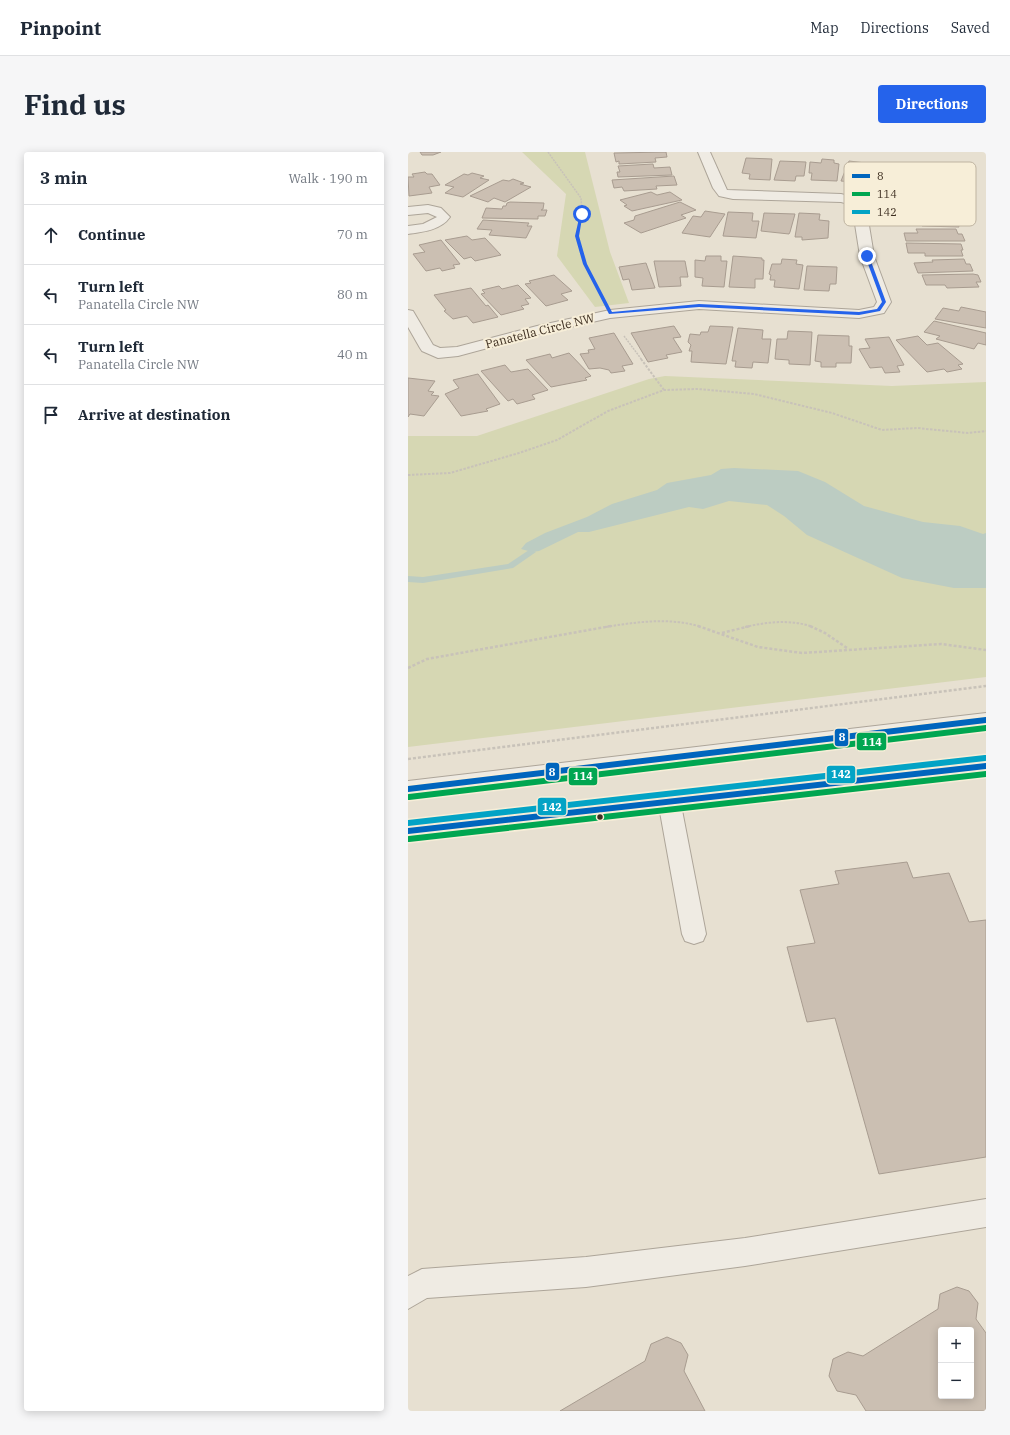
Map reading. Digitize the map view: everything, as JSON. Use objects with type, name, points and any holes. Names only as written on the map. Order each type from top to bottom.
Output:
[{"type":"street","name":"Panatella Circle NW","points":[[704,152],[719,188],[723,193],[733,195],[844,199]]},
{"type":"street","points":[[408,211],[424,209],[437,210],[444,217],[440,222],[431,226],[408,230]]},
{"type":"street","name":"Panatella Circle NW","points":[[408,314],[427,348],[438,353],[458,351],[537,330],[610,314],[699,305],[859,314],[879,310],[884,302],[867,256],[863,226]]},
{"type":"street","points":[[408,789],[986,720]]},
{"type":"street","points":[[408,831],[669,804],[986,766]]},
{"type":"street","points":[[669,804],[694,934]]},
{"type":"street","points":[[408,1294],[422,1284],[586,1272],[737,1253],[986,1213]]},
{"type":"path","points":[[548,152],[581,198],[582,214],[577,236],[585,264],[610,314],[664,390]]},
{"type":"path","points":[[408,475],[450,473],[519,453],[557,440],[608,411],[664,390],[698,389],[754,394],[832,413],[882,430],[917,428],[968,433],[986,431]]},
{"type":"path","points":[[408,668],[427,659],[490,646],[629,622],[686,622],[722,633],[758,647],[802,653],[941,644],[986,650]]},
{"type":"path","points":[[722,633],[769,622],[788,622],[811,626],[848,649]]},
{"type":"path","points":[[408,759],[986,686]]},
{"type":"green space","points":[[522,152],[585,152],[610,252],[629,303],[595,307],[557,256],[566,194]]},
{"type":"green space","points":[[665,376],[892,386],[986,382],[986,677],[408,747],[408,436],[477,436],[649,379]]},
{"type":"shaded area","points":[[734,468],[798,471],[825,482],[864,506],[923,522],[960,526],[983,534],[986,533],[986,588],[954,588],[902,578],[807,535],[784,516],[767,505],[729,501],[703,509],[689,507],[589,532],[578,532],[539,551],[532,552],[521,549],[526,543],[545,533],[587,517],[612,504],[657,490],[667,483],[711,475],[721,469]]},
{"type":"building","points":[[420,152],[441,152],[433,155],[422,155]]},
{"type":"building","points":[[666,152],[667,157],[655,158],[656,162],[619,164],[619,161],[616,162],[614,153]]},
{"type":"building","points":[[746,158],[772,159],[770,180],[749,179],[750,174],[742,173]]},
{"type":"building","points":[[822,159],[834,160],[834,163],[839,164],[837,181],[811,180],[812,173],[809,173],[810,162],[821,163]]},
{"type":"building","points":[[780,161],[806,162],[804,176],[796,176],[795,181],[774,180]]},
{"type":"building","points":[[653,164],[654,168],[670,167],[672,175],[618,177],[617,172],[620,172],[618,166]]},
{"type":"building","points":[[425,172],[427,174],[432,174],[440,185],[429,187],[432,193],[409,196],[408,177],[414,177],[412,174]]},
{"type":"building","points":[[472,173],[484,176],[480,178],[489,180],[463,197],[445,193],[454,187],[445,185],[464,174],[468,175]]},
{"type":"building","points":[[844,174],[844,181],[841,181]]},
{"type":"building","points":[[674,176],[677,185],[656,186],[657,189],[624,191],[622,187],[614,188],[612,180]]},
{"type":"building","points":[[513,179],[524,183],[520,184],[531,187],[505,202],[494,198],[488,202],[470,196],[503,180],[509,181]]},
{"type":"building","points":[[651,192],[657,195],[670,192],[682,200],[632,211],[624,206],[627,205],[620,200]]},
{"type":"building","points":[[680,202],[696,210],[681,215],[686,218],[641,233],[624,223],[634,220],[635,216]]},
{"type":"building","points":[[507,203],[544,203],[543,209],[541,210],[547,210],[545,216],[538,216],[538,219],[482,218],[486,208],[502,209],[503,206],[506,206]]},
{"type":"building","points":[[705,211],[725,214],[710,237],[682,233],[693,216],[701,217]]},
{"type":"building","points":[[728,212],[753,213],[752,221],[759,221],[756,238],[723,236]]},
{"type":"building","points":[[764,213],[795,214],[789,234],[761,231]]},
{"type":"building","points":[[799,213],[820,214],[819,220],[829,221],[828,238],[802,240],[802,237],[795,237]]},
{"type":"building","points":[[483,220],[529,223],[527,226],[532,226],[526,238],[489,235],[492,230],[477,229]]},
{"type":"building","points":[[922,226],[959,226],[959,227]]},
{"type":"building","points":[[916,229],[956,229],[958,234],[962,234],[965,241],[906,241],[904,233],[918,233]]},
{"type":"building","points":[[467,236],[472,240],[485,238],[501,255],[475,261],[471,257],[464,259],[445,240]]},
{"type":"building","points":[[441,240],[460,264],[453,265],[455,268],[442,271],[440,268],[426,271],[413,254],[425,252],[419,245]]},
{"type":"building","points":[[906,243],[961,244],[963,256],[925,256],[925,253],[908,253]]},
{"type":"building","points":[[706,256],[721,256],[721,261],[727,261],[724,287],[702,286],[703,278],[695,277],[695,260],[705,261]]},
{"type":"building","points":[[733,256],[762,258],[762,260],[764,260],[763,279],[755,279],[755,288],[729,287]]},
{"type":"building","points":[[782,259],[797,260],[796,264],[803,265],[799,289],[774,287],[775,280],[770,280],[771,275],[769,274],[772,264],[781,264]]},
{"type":"building","points":[[964,259],[966,264],[970,264],[973,271],[918,273],[914,263],[933,262],[932,260]]},
{"type":"building","points":[[654,261],[685,261],[688,277],[680,277],[681,286],[659,287]]},
{"type":"building","points":[[646,263],[655,288],[632,290],[629,279],[623,280],[619,267]]},
{"type":"building","points":[[807,266],[837,267],[836,284],[830,284],[829,291],[804,290]]},
{"type":"building","points":[[554,275],[572,291],[561,294],[568,300],[546,306],[525,284],[531,283],[529,281]]},
{"type":"building","points":[[922,275],[978,275],[981,282],[976,282],[979,287],[947,288],[945,285],[926,285]]},
{"type":"building","points":[[518,285],[531,298],[525,299],[529,304],[521,306],[524,309],[501,315],[481,294],[485,293],[482,290],[499,286],[502,289]]},
{"type":"building","points":[[471,288],[486,306],[488,305],[498,317],[473,323],[467,316],[453,319],[444,311],[446,310],[434,295]]},
{"type":"building","points":[[961,307],[986,312],[986,328],[935,319],[943,308],[959,311]]},
{"type":"building","points":[[934,321],[986,333],[986,345],[978,343],[974,349],[936,339],[940,336],[924,332]]},
{"type":"building","points":[[674,326],[681,337],[673,338],[682,352],[666,355],[668,358],[648,362],[631,333]]},
{"type":"building","points":[[710,326],[733,327],[726,364],[691,362],[692,351],[689,351],[691,345],[688,342],[690,334],[700,335],[701,332],[708,332]]},
{"type":"building","points":[[738,328],[763,330],[762,339],[771,339],[768,363],[753,362],[752,368],[735,367],[736,361],[732,361]]},
{"type":"building","points":[[788,331],[812,332],[810,365],[789,364],[789,360],[775,359],[777,339],[787,339]]},
{"type":"building","points":[[614,333],[633,364],[622,366],[625,371],[611,373],[609,370],[600,368],[589,369],[580,354],[589,353],[588,350],[595,349],[589,338]]},
{"type":"building","points":[[818,335],[849,336],[849,346],[852,346],[851,363],[836,363],[836,367],[821,367],[821,362],[815,361]]},
{"type":"building","points":[[918,336],[927,345],[938,343],[963,364],[958,365],[962,369],[947,372],[944,369],[927,372],[896,340]]},
{"type":"building","points":[[889,337],[904,365],[897,366],[900,372],[885,373],[882,367],[870,368],[859,349],[870,348],[865,339]]},
{"type":"building","points":[[569,353],[591,376],[585,378],[587,380],[551,387],[526,360],[550,354],[552,358]]},
{"type":"building","points":[[505,365],[511,372],[528,369],[548,390],[532,395],[535,399],[517,404],[513,399],[508,401],[481,371]]},
{"type":"building","points":[[478,374],[500,404],[486,409],[488,411],[461,416],[445,394],[459,388],[453,380]]},
{"type":"building","points":[[408,378],[435,381],[428,391],[434,392],[431,395],[439,396],[424,416],[410,414],[408,417]]},
{"type":"building","points":[[907,862],[913,878],[949,873],[969,922],[986,920],[986,1157],[879,1174],[835,1018],[807,1022],[787,947],[815,943],[800,890],[839,884],[835,871]]},
{"type":"building","points":[[957,1287],[969,1291],[978,1303],[976,1319],[986,1333],[986,1411],[866,1411],[856,1395],[837,1391],[829,1376],[833,1359],[848,1352],[863,1356],[938,1309],[940,1294]]},
{"type":"building","points":[[667,1337],[681,1343],[688,1355],[684,1371],[705,1411],[560,1411],[645,1361],[651,1344]]},
{"type":"waterway","points":[[408,579],[423,580],[510,566],[532,552]]},
{"type":"transit line","name":"8","points":[[408,789],[986,720]]},
{"type":"transit line","name":"114","points":[[409,797],[986,728]]},
{"type":"transit line","name":"142","points":[[408,823],[985,758]]},
{"type":"transit line","name":"8","points":[[408,831],[986,766]]},
{"type":"transit line","name":"114","points":[[409,839],[986,774]]},
{"type":"route","points":[[582,214],[577,236],[585,264],[610,314],[699,305],[859,314],[879,310],[884,302],[867,256]]}]
